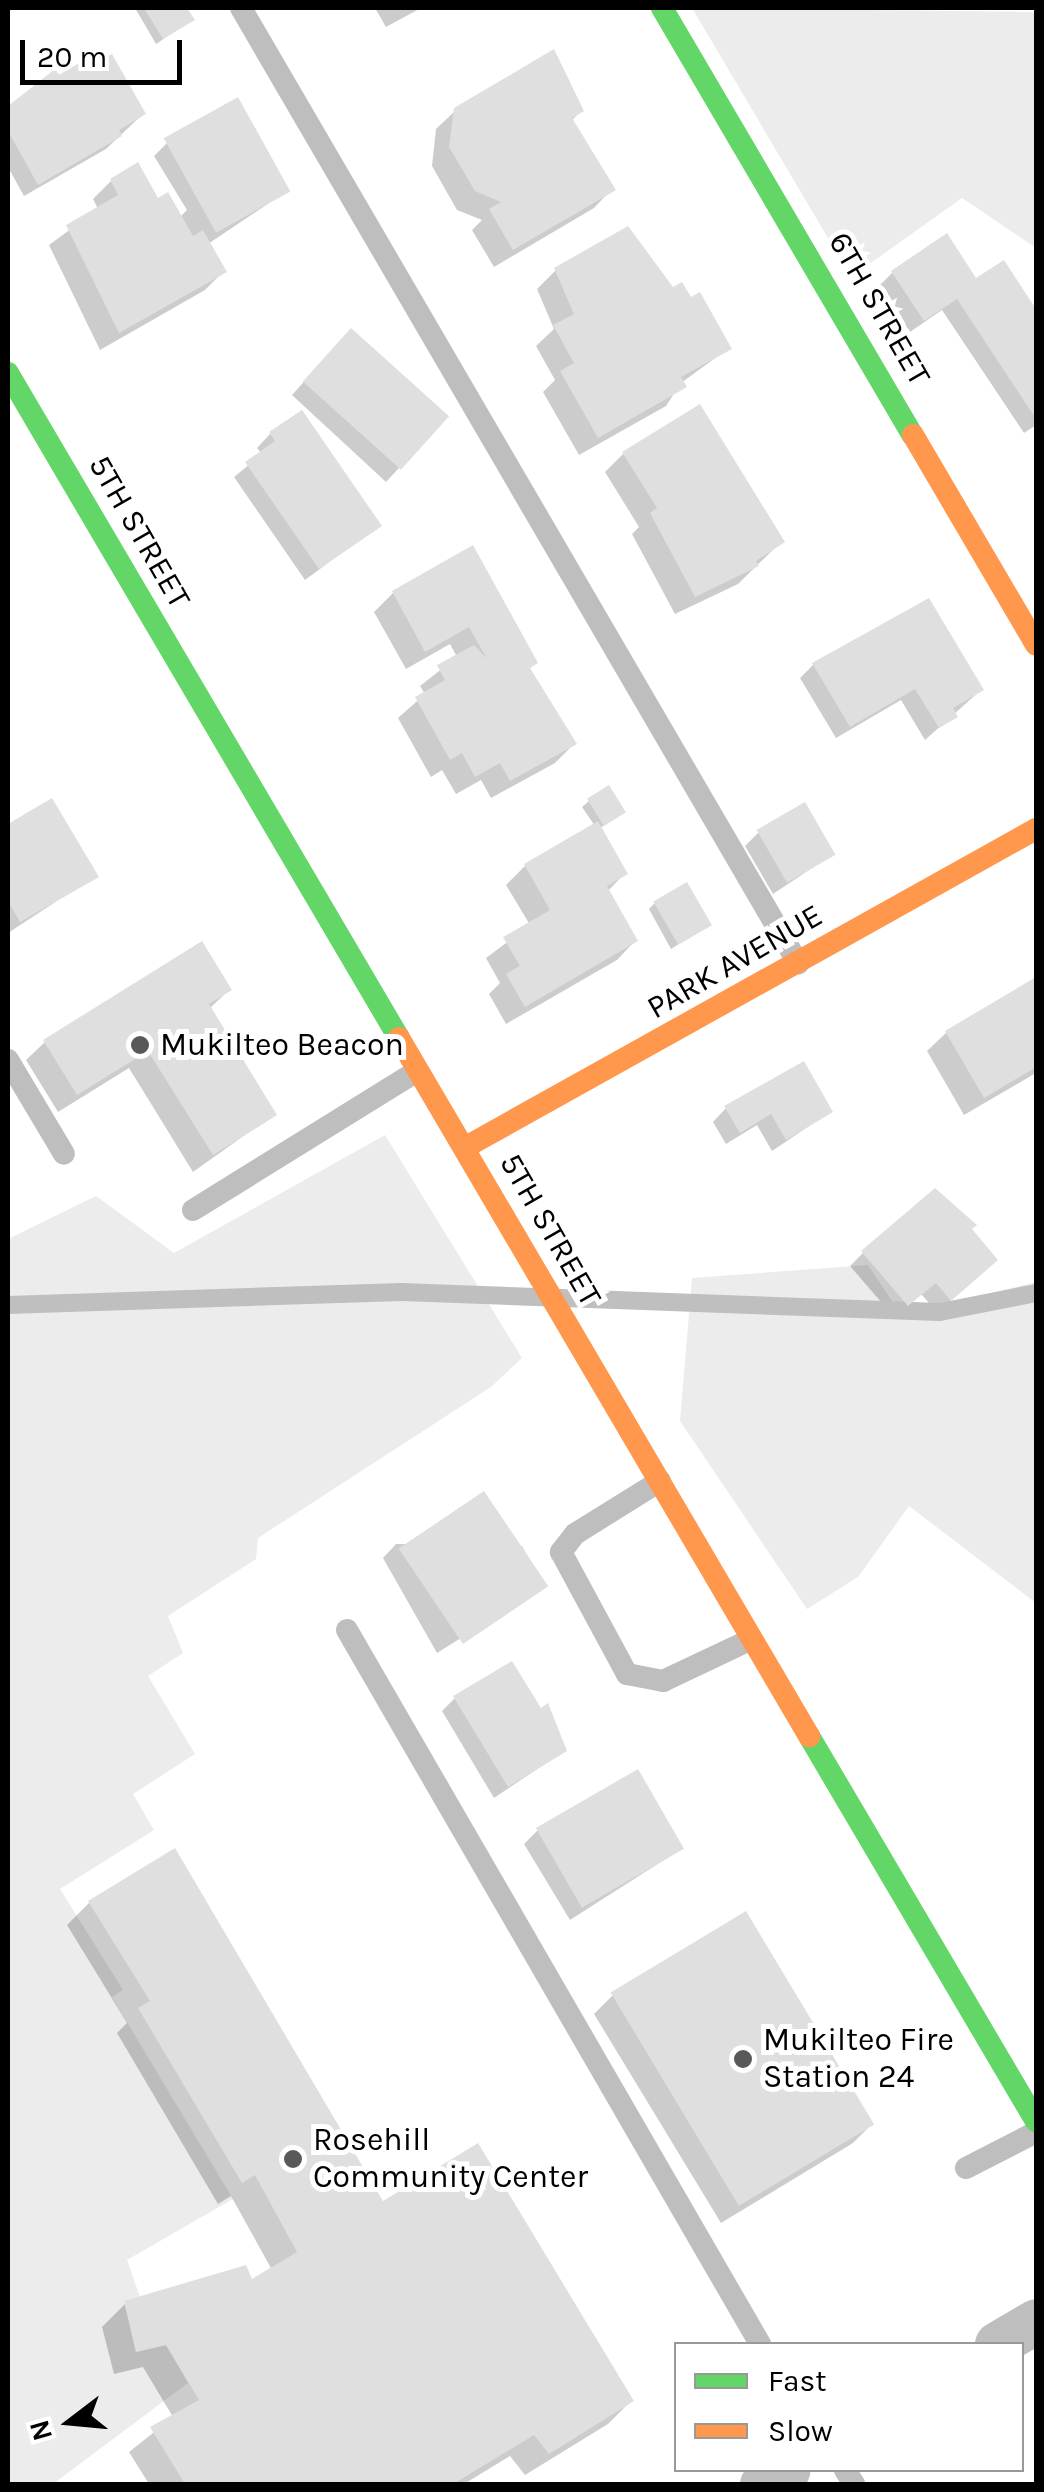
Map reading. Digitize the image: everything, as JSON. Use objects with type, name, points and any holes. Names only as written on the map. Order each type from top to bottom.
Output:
[{"type":"main road","name":"6TH STREET","points":[[662,8],[1036,646]]},
{"type":"main road","name":"5TH STREET","points":[[8,372],[1036,2121]]},
{"type":"main road","name":"PARK AVENUE","points":[[464,1148],[1036,829]]},
{"type":"street","points":[[1000,2342],[1036,2321]]},
{"type":"street","points":[[762,2484],[784,2472]]},
{"type":"lane","points":[[241,8],[798,963]]},
{"type":"lane","points":[[8,1060],[64,1154]]},
{"type":"lane","points":[[193,1210],[417,1071]]},
{"type":"lane","points":[[660,1482],[575,1534],[562,1552],[627,1674],[663,1681],[755,1638]]},
{"type":"lane","points":[[346,1630],[759,2342]]},
{"type":"lane","points":[[966,2168],[1036,2132]]},
{"type":"shaded area","points":[[692,8],[1036,12],[1036,248],[962,198],[851,277]]},
{"type":"shaded area","points":[[385,1135],[522,1358],[491,1387],[258,1538],[256,1559],[168,1616],[183,1653],[148,1676],[195,1754],[133,1794],[154,1830],[60,1889],[123,1990],[112,1997],[233,2199],[127,2260],[140,2297],[124,2302],[136,2352],[166,2345],[188,2383],[53,2484],[8,2484],[8,1239],[96,1196],[174,1253]]},
{"type":"shaded area","points":[[868,1265],[902,1316],[1036,1282],[1036,1603],[909,1506],[858,1577],[807,1609],[680,1421],[692,1278]]},
{"type":"building","points":[[144,8],[187,8],[195,20],[163,39]]},
{"type":"building","points":[[554,49],[584,111],[572,118],[616,190],[513,250],[489,209],[501,202],[475,191],[449,147],[454,108]]},
{"type":"building","points":[[112,54],[146,114],[119,130],[122,136],[38,185],[8,131],[8,106],[55,69],[59,75],[79,63],[83,70]]},
{"type":"building","points":[[238,97],[290,191],[216,233],[164,138]]},
{"type":"building","points":[[138,162],[158,198],[168,192],[193,236],[203,230],[227,272],[119,333],[66,225],[118,195],[110,179]]},
{"type":"building","points":[[628,226],[673,287],[682,282],[691,297],[700,292],[732,349],[681,377],[687,387],[598,438],[560,371],[574,363],[553,325],[574,314],[554,268]]},
{"type":"building","points":[[947,233],[976,278],[1004,260],[1036,309],[1036,419],[957,299],[924,321],[891,271]]},
{"type":"building","points":[[351,328],[449,416],[401,470],[303,382]]},
{"type":"building","points":[[700,404],[785,542],[756,561],[759,566],[695,597],[650,513],[657,508],[622,452]]},
{"type":"building","points":[[302,410],[382,526],[319,569],[245,462],[275,441],[269,432]]},
{"type":"building","points":[[473,545],[538,663],[530,668],[577,744],[510,781],[500,763],[475,777],[462,753],[450,760],[415,697],[445,680],[437,665],[474,645],[487,659],[469,627],[425,652],[392,591]]},
{"type":"building","points":[[929,598],[984,690],[953,708],[958,717],[939,728],[915,689],[850,727],[812,663]]},
{"type":"building","points":[[609,785],[626,812],[604,826],[587,799]]},
{"type":"building","points":[[52,798],[99,877],[20,922],[8,901],[8,824]]},
{"type":"building","points":[[805,802],[836,855],[787,883],[757,830]]},
{"type":"building","points":[[598,821],[628,874],[607,886],[638,941],[525,1007],[506,974],[520,966],[503,937],[550,910],[524,864]]},
{"type":"building","points":[[687,882],[712,925],[678,945],[653,902]]},
{"type":"building","name":"Mukilteo Beacon","points":[[202,941],[232,990],[209,1004],[277,1115],[213,1155],[148,1051],[77,1095],[43,1040]]},
{"type":"building","points":[[1036,977],[1036,1067],[984,1098],[945,1031]]},
{"type":"building","points":[[804,1061],[833,1112],[786,1140],[771,1114],[740,1133],[724,1106]]},
{"type":"building","points":[[935,1188],[977,1225],[972,1229],[998,1260],[951,1301],[936,1283],[908,1306],[861,1251]]},
{"type":"building","points":[[484,1491],[548,1586],[463,1644],[399,1549]]},
{"type":"building","points":[[512,1661],[541,1708],[548,1703],[567,1751],[508,1787],[453,1696]]},
{"type":"building","points":[[638,1769],[684,1849],[582,1908],[536,1828]]},
{"type":"building","name":"Rosehill Community Center","points":[[175,1848],[383,2201],[478,2143],[634,2401],[549,2454],[534,2435],[453,2484],[185,2484],[150,2427],[199,2400],[166,2345],[136,2352],[124,2301],[246,2265],[252,2279],[297,2252],[255,2175],[242,2183],[138,2008],[150,2001],[88,1901]]},
{"type":"building","name":"Mukilteo Fire Station 24","points":[[746,1911],[874,2124],[739,2206],[611,1992]]},
{"type":"waterway","points":[[8,1305],[402,1292],[940,1312],[1036,1293]]},
{"type":"traffic: fast","points":[[662,8],[913,435]]},
{"type":"traffic: fast","points":[[8,373],[399,1038]]},
{"type":"traffic: fast","points":[[809,1736],[1036,2121]]},
{"type":"traffic: slow","points":[[913,435],[1036,645]]},
{"type":"traffic: slow","points":[[464,1148],[1036,829]]},
{"type":"traffic: slow","points":[[399,1038],[809,1736]]},
{"type":"place","name":"Mukilteo Beacon","points":[[140,1045]]},
{"type":"place","name":"Mukilteo Fire Station 24","points":[[743,2059]]},
{"type":"place","name":"Rosehill Community Center","points":[[293,2159]]}]
